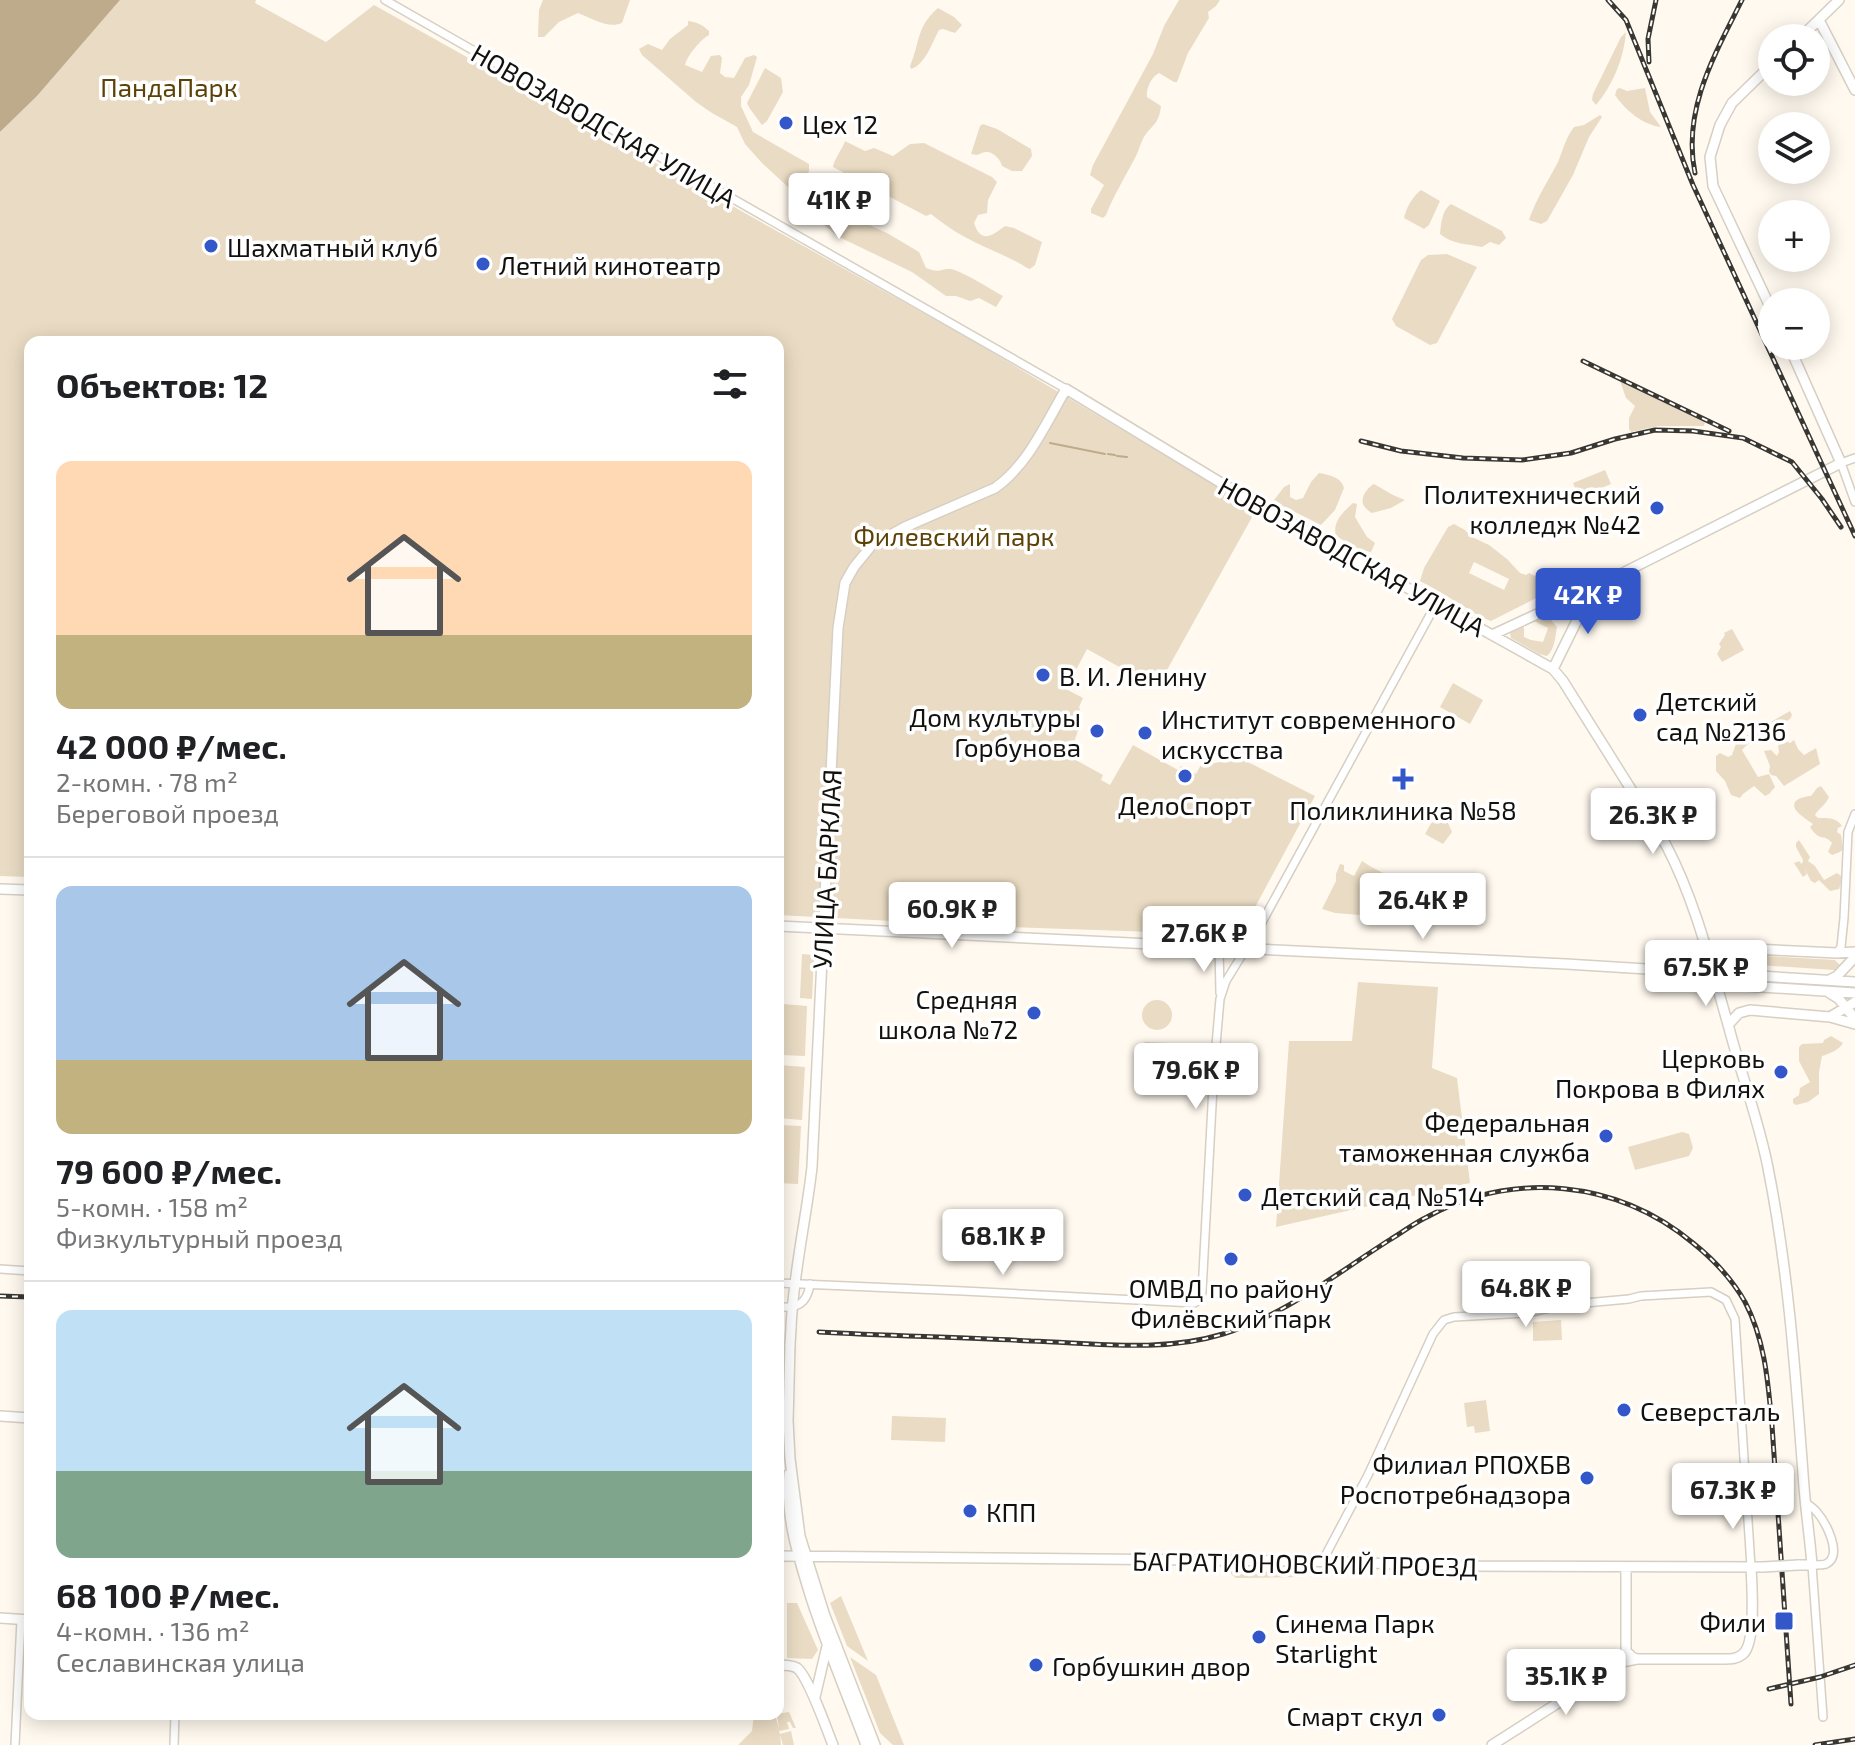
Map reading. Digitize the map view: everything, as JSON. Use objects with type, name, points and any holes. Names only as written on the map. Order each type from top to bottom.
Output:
[{"type":"street","name":"НОВОЗАВОДСКАЯ УЛИЦА","points":[[385,0],[1066,389],[1246,498],[1553,669],[1677,865],[1707,947],[1767,1165],[1791,1323],[1823,1717]]},
{"type":"street","points":[[1815,24],[1839,0]]},
{"type":"street","points":[[1819,20],[1855,90]]},
{"type":"street","points":[[1758,78],[1732,103],[1720,125],[1710,157],[1713,186],[1761,288]]},
{"type":"street","points":[[1795,360],[1855,502]]},
{"type":"street","name":"УЛИЦА БАРКЛАЯ","points":[[866,1745],[827,1646],[802,1556],[790,1459],[788,1397],[794,1284],[812,1167],[838,628],[845,583],[869,548],[885,537],[1005,481],[1022,462],[1066,389]]},
{"type":"street","points":[[1492,635],[1855,458]]},
{"type":"street","points":[[1553,669],[1593,588]]},
{"type":"street","points":[[1220,999],[1230,971],[1261,924],[1436,604]]},
{"type":"street","points":[[1837,953],[1841,947],[1844,918],[1848,832],[1855,814]]},
{"type":"street","points":[[0,889],[24,890]]},
{"type":"street","points":[[784,926],[1632,968],[1715,977],[1855,982]]},
{"type":"street","points":[[784,1283],[1194,1303],[1200,1300],[1220,999],[1219,947]]},
{"type":"street","points":[[1707,947],[1837,953],[1853,962],[1837,976],[1826,980]]},
{"type":"street","points":[[1715,977],[1731,985],[1855,993]]},
{"type":"street","points":[[1728,1025],[1745,1011],[1855,1021],[1851,1005],[1825,991]]},
{"type":"street","points":[[1830,1017],[1851,1005]]},
{"type":"street","points":[[0,1269],[24,1271]]},
{"type":"street","points":[[784,1307],[792,1308],[804,1300],[810,1284]]},
{"type":"street","points":[[1322,1562],[1368,1475],[1433,1334],[1444,1320],[1526,1313],[1563,1305],[1641,1296],[1711,1292],[1726,1300],[1735,1319],[1751,1567],[1750,1641],[1743,1654],[1736,1658],[1637,1659],[1622,1662],[1492,1745]]},
{"type":"street","points":[[0,1416],[24,1418]]},
{"type":"street","points":[[1805,1502],[1817,1512],[1833,1542],[1834,1551],[1825,1565],[1812,1565]]},
{"type":"street","name":"БАГРАТИОНОВСКИЙ ПРОЕЗД","points":[[784,1556],[1461,1566],[1812,1565]]},
{"type":"street","name":"УЛИЦА БАРКЛАЯ","points":[[802,1556],[875,1745]]},
{"type":"street","points":[[1622,1662],[1626,1651],[1626,1567]]},
{"type":"street","points":[[0,1618],[24,1620]]},
{"type":"street","points":[[15,1745],[24,1643]]},
{"type":"street","points":[[815,1700],[827,1646]]},
{"type":"street","points":[[1626,1651],[1637,1659]]},
{"type":"street","points":[[784,1665],[800,1670],[833,1745]]},
{"type":"street","points":[[174,1745],[175,1720]]},
{"type":"street","points":[[866,1721],[882,1745]]},
{"type":"green space","name":"Филевский парк","points":[[120,0],[256,0],[255,3],[326,42],[374,5],[973,341],[1256,510],[1157,688],[1087,649],[1066,689],[1083,698],[1079,707],[1081,720],[1073,746],[1074,759],[1103,775],[1101,780],[1110,785],[1133,745],[1178,770],[1181,766],[1196,774],[1203,761],[1210,764],[1240,758],[1315,796],[1240,935],[784,915],[784,336],[24,336],[24,877],[0,876],[0,132],[37,96]]},
{"type":"green space","points":[[543,0],[630,0],[622,23],[605,24],[578,13],[559,22],[544,37],[538,37],[539,10]]},
{"type":"green space","points":[[1179,0],[1220,0],[1208,12],[1209,18],[1188,53],[1177,82],[1159,73],[1150,84],[1147,97],[1161,106],[1159,116],[1144,136],[1103,218],[1091,213],[1104,185],[1090,175],[1093,165]]},
{"type":"green space","points":[[938,8],[962,25],[955,33],[939,30],[924,58],[911,69],[922,29]]},
{"type":"green space","points":[[688,21],[702,25],[709,35],[695,48],[685,65],[702,72],[711,56],[720,55],[720,73],[734,78],[745,58],[757,57],[749,85],[741,97],[741,106],[753,132],[809,164],[809,171],[800,187],[802,190],[841,215],[855,201],[862,201],[862,215],[867,224],[919,252],[926,268],[956,270],[1003,296],[996,307],[979,298],[970,301],[946,296],[912,272],[837,236],[762,163],[745,144],[737,127],[696,102],[642,55],[639,49],[648,44],[662,50],[688,25]]},
{"type":"green space","points":[[1626,32],[1617,71],[1596,105],[1592,100],[1593,94]]},
{"type":"green space","points":[[765,68],[781,78],[783,92],[762,125],[747,103]]},
{"type":"green space","points":[[1620,88],[1627,91],[1645,88],[1650,112],[1661,127],[1641,120],[1629,111],[1615,95]]},
{"type":"green space","points":[[1600,115],[1602,117],[1589,137],[1573,175],[1547,221],[1541,224],[1529,220],[1571,131]]},
{"type":"green space","points":[[983,124],[1031,149],[1032,156],[1022,171],[1012,171],[1002,166],[991,153],[971,154]]},
{"type":"green space","points":[[845,141],[865,151],[874,148],[893,156],[910,144],[924,143],[992,177],[997,182],[988,200],[987,213],[978,215],[974,223],[977,230],[987,236],[1005,226],[1042,242],[1035,265],[1027,268],[963,236],[931,214],[926,216],[833,167]]},
{"type":"green space","points":[[1421,190],[1440,201],[1424,229],[1404,218],[1410,202]]},
{"type":"green space","points":[[1451,204],[1502,231],[1506,238],[1499,245],[1490,242],[1482,247],[1444,237],[1440,234],[1442,221]]},
{"type":"green space","points":[[1447,254],[1477,267],[1437,343],[1430,345],[1396,326],[1392,319],[1421,260],[1428,255]]},
{"type":"green space","points":[[1620,381],[1686,410],[1705,421],[1704,426],[1659,426],[1631,432],[1629,418],[1635,406],[1626,398]]},
{"type":"green space","points":[[1605,470],[1611,484],[1579,497],[1573,483]]},
{"type":"green space","points":[[1319,473],[1338,479],[1344,488],[1335,510],[1321,525],[1275,502],[1284,487],[1290,484],[1290,497],[1296,500],[1303,498]]},
{"type":"green space","points":[[1374,484],[1405,500],[1391,508],[1371,513],[1364,507],[1363,496]]},
{"type":"green space","points":[[1353,503],[1357,504],[1355,517],[1367,537],[1375,543],[1371,552],[1336,536],[1337,522]]},
{"type":"green space","points":[[1454,524],[1465,530],[1507,559],[1520,573],[1535,576],[1542,595],[1491,621],[1420,581],[1424,568],[1448,527]],"holes":[[[1474,562],[1509,579],[1504,590],[1469,573]]]},
{"type":"green space","points":[[1546,614],[1557,627],[1553,646],[1547,656],[1511,638],[1514,628],[1520,625],[1524,628],[1524,637],[1543,642],[1548,628],[1534,621],[1535,617]]},
{"type":"green space","points":[[1732,629],[1744,650],[1722,662],[1717,654],[1721,647],[1719,644],[1724,633]]},
{"type":"green space","points":[[1453,683],[1483,700],[1470,724],[1440,707]]},
{"type":"green space","points":[[1790,711],[1790,719],[1758,736],[1742,750],[1758,777],[1769,774],[1775,787],[1765,796],[1754,786],[1740,798],[1731,795],[1716,771],[1716,756],[1720,753],[1728,757],[1732,755],[1737,741]]},
{"type":"green space","points":[[1783,740],[1790,743],[1794,740],[1804,755],[1816,748],[1820,764],[1784,786],[1776,776],[1771,775],[1764,751],[1771,750],[1777,756],[1778,746]]},
{"type":"green space","points":[[1821,786],[1829,797],[1815,815],[1834,820],[1842,826],[1837,832],[1841,835],[1843,849],[1832,855],[1828,852],[1832,843],[1813,832],[1810,827],[1813,824],[1797,812],[1794,805],[1801,798],[1811,796]]},
{"type":"green space","points":[[1435,816],[1448,823],[1452,832],[1443,844],[1425,834]]},
{"type":"green space","points":[[1799,840],[1810,857],[1808,861],[1824,880],[1837,873],[1841,876],[1839,889],[1830,891],[1819,880],[1815,883],[1811,881],[1804,867],[1807,874],[1803,877],[1794,863],[1799,861],[1802,864],[1803,860],[1796,847]]},
{"type":"green space","points":[[1362,861],[1400,878],[1449,908],[1459,904],[1476,913],[1483,925],[1335,913],[1322,909],[1336,881],[1340,864],[1344,865],[1344,871],[1354,876]],"holes":[[[1405,883],[1411,894],[1399,906],[1383,910],[1369,902],[1375,892],[1379,894],[1382,890]]]},
{"type":"green space","points":[[802,954],[814,955],[812,999],[800,998]]},
{"type":"green space","points":[[1744,955],[1835,960],[1840,965],[1834,970],[1743,964]]},
{"type":"green space","points":[[1358,982],[1438,987],[1432,1068],[1457,1078],[1470,1183],[1276,1227],[1289,1041],[1352,1041]]},
{"type":"green space","points":[[1157,1000],[1168,1004],[1172,1015],[1168,1026],[1157,1030],[1146,1026],[1142,1015],[1146,1004]]},
{"type":"green space","points":[[784,1004],[807,1006],[805,1056],[784,1055]]},
{"type":"green space","points":[[1831,1036],[1843,1043],[1822,1056],[1819,1094],[1808,1102],[1796,1105],[1793,1099],[1799,1095],[1800,1088],[1810,1082],[1799,1061],[1799,1047],[1802,1044],[1823,1043]]},
{"type":"green space","points":[[1145,1042],[1171,1043],[1176,1048],[1176,1054],[1172,1060],[1145,1059],[1141,1047]]},
{"type":"green space","points":[[784,1065],[805,1067],[802,1120],[784,1118]]},
{"type":"green space","points":[[784,1125],[801,1126],[798,1184],[784,1183]]},
{"type":"green space","points":[[1682,1132],[1689,1134],[1693,1148],[1689,1156],[1635,1170],[1628,1147]]},
{"type":"green space","points":[[1561,1320],[1562,1340],[1533,1341],[1533,1322]]},
{"type":"green space","points":[[1486,1400],[1490,1431],[1475,1433],[1474,1426],[1467,1427],[1464,1403]]},
{"type":"green space","points":[[892,1416],[946,1418],[945,1442],[891,1440]]},
{"type":"green space","points":[[1231,1571],[1302,1572],[1302,1577],[1236,1578]]},
{"type":"green space","points":[[841,1596],[868,1661],[847,1646],[830,1603]]},
{"type":"green space","points":[[787,1603],[797,1603],[818,1650],[812,1659],[787,1658]]},
{"type":"green space","points":[[850,1657],[876,1675],[904,1745],[893,1745],[880,1733]]},
{"type":"green space","points":[[789,1712],[796,1728],[787,1722],[789,1729],[779,1731],[780,1734],[791,1731],[794,1745],[783,1745],[780,1735],[781,1745],[738,1745],[752,1731],[753,1720],[777,1720],[779,1729],[778,1720],[784,1720],[784,1713]]},
{"type":"shaded area","points":[[0,0],[120,0],[37,96],[0,132]]},
{"type":"waterway","points":[[1050,443],[1105,454]]},
{"type":"waterway","points":[[1108,454],[1115,455]]},
{"type":"waterway","points":[[1117,456],[1127,457]]},
{"type":"railway","points":[[1608,0],[1626,20],[1693,185],[1855,536]]},
{"type":"railway","points":[[1649,62],[1648,39],[1656,0]]},
{"type":"railway","points":[[1695,173],[1692,150],[1697,105],[1712,62],[1742,0]]},
{"type":"railway","points":[[1583,361],[1729,431]]},
{"type":"railway","points":[[1361,441],[1401,451],[1522,460],[1571,453],[1655,430],[1693,431],[1743,438],[1792,462],[1841,527]]},
{"type":"railway","points":[[819,1332],[1127,1345],[1200,1340],[1246,1326],[1289,1305],[1418,1222],[1460,1202],[1495,1192],[1529,1188],[1564,1189],[1598,1195],[1632,1206],[1663,1222],[1715,1263],[1745,1302],[1757,1331],[1772,1425],[1791,1704]]},
{"type":"railway","points":[[0,1296],[24,1297]]},
{"type":"railway","points":[[1769,1689],[1855,1665]]},
{"type":"railway","points":[[1815,1745],[1855,1739]]},
{"type":"place","name":"Цех 12","points":[[786,123]]},
{"type":"place","name":"Шахматный клуб","points":[[211,246]]},
{"type":"place","name":"Летний кинотеатр","points":[[483,264]]},
{"type":"place","name":"Политехнический колледж №42","points":[[1657,508]]},
{"type":"place","name":"В. И. Ленину","points":[[1043,675]]},
{"type":"place","name":"Детский сад №2136","points":[[1640,715]]},
{"type":"place","name":"Дом культуры Горбунова","points":[[1097,731]]},
{"type":"place","name":"Институт современного искусства","points":[[1145,733]]},
{"type":"place","name":"ДелоСпорт","points":[[1185,776]]},
{"type":"place","name":"Поликлиника №58","points":[[1403,779]]},
{"type":"place","name":"Средняя школа №72","points":[[1034,1013]]},
{"type":"place","name":"Церковь Покрова в Филях","points":[[1781,1072]]},
{"type":"place","name":"Федеральная таможенная служба","points":[[1606,1136]]},
{"type":"place","name":"Детский сад №514","points":[[1245,1195]]},
{"type":"place","name":"ОМВД по району Филёвский парк","points":[[1231,1259]]},
{"type":"place","name":"Северсталь","points":[[1624,1410]]},
{"type":"place","name":"Филиал РПОХБВ Роспотребнадзора","points":[[1587,1478]]},
{"type":"place","name":"КПП","points":[[970,1511]]},
{"type":"place","name":"Фили","points":[[1784,1621]]},
{"type":"place","name":"Синема Парк Starlight","points":[[1259,1637]]},
{"type":"place","name":"Горбушкин двор","points":[[1036,1665]]},
{"type":"place","name":"Смарт скул","points":[[1439,1715]]},
{"type":"park label","name":"ПандаПарк","points":[[169,86]]}]
